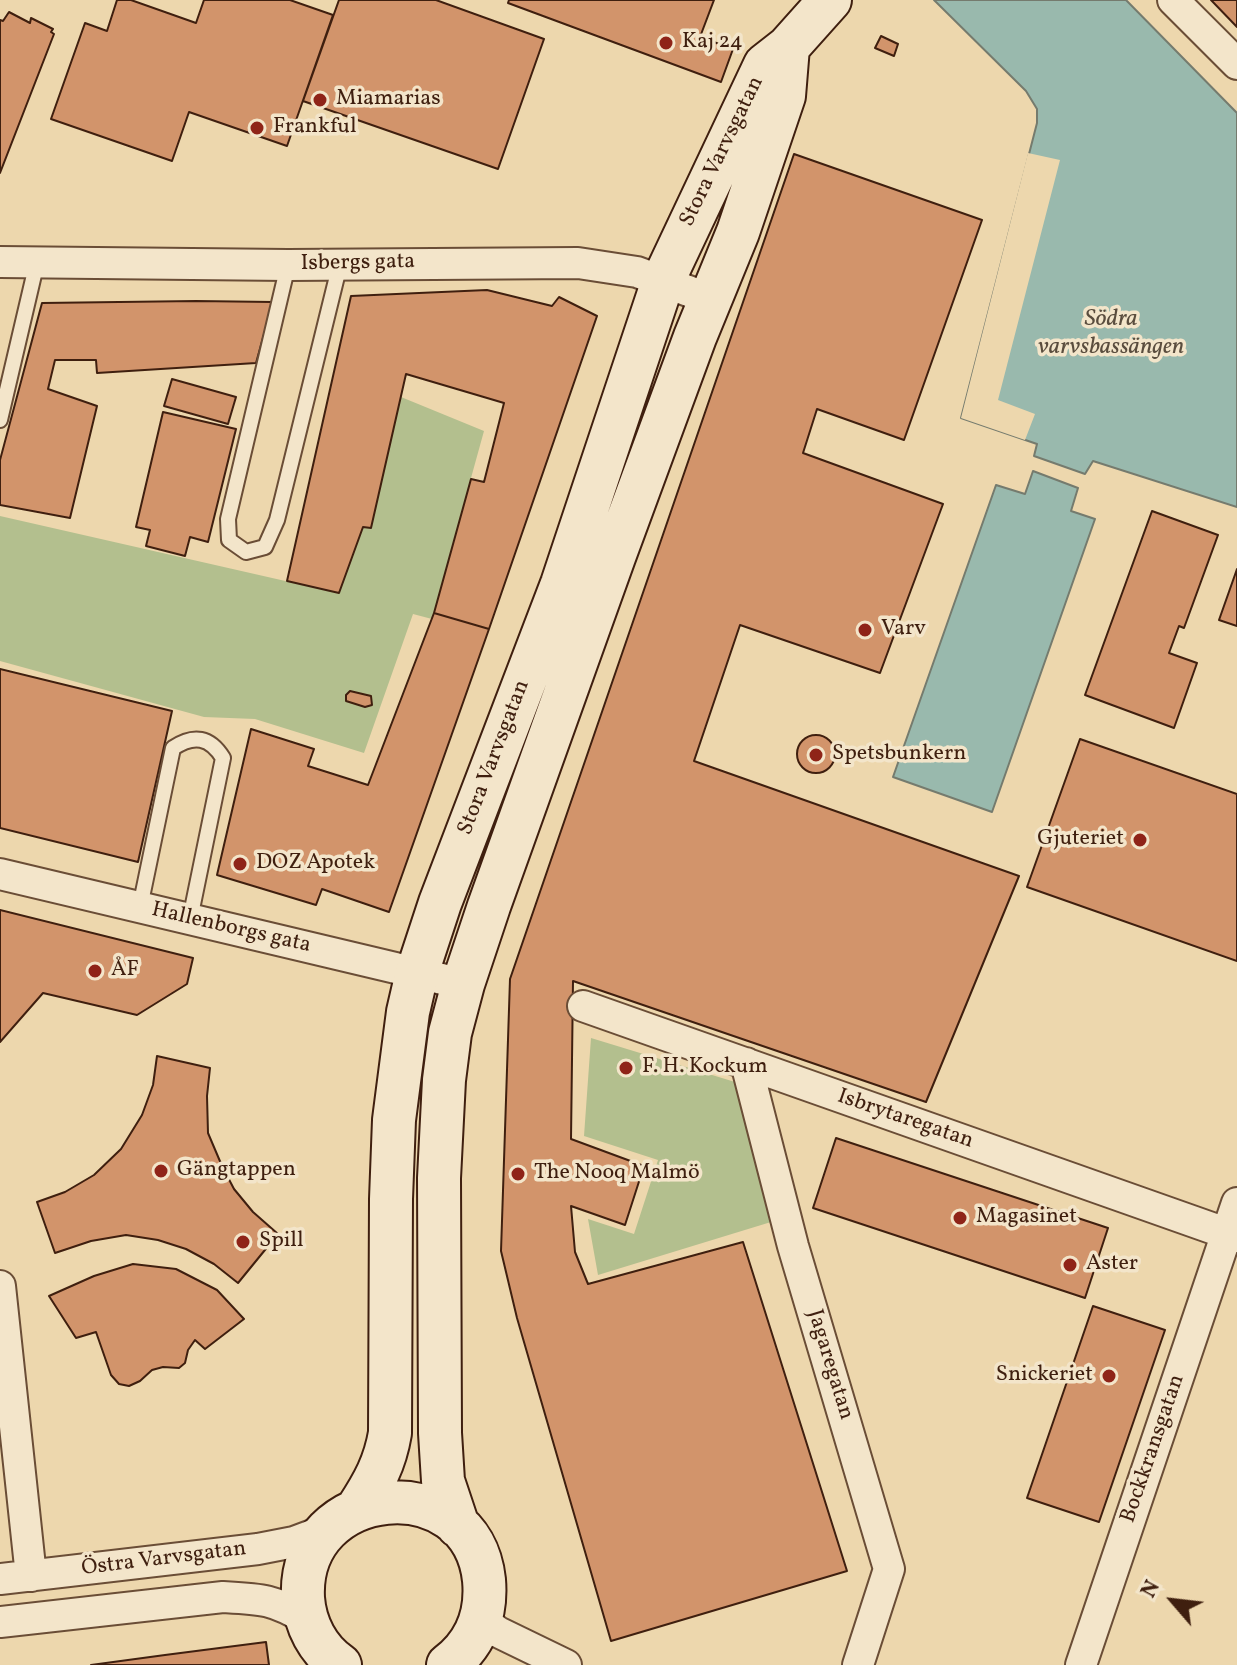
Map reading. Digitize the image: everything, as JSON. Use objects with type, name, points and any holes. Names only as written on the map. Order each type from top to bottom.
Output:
[{"type":"street","name":"Stora Varvsgatan","points":[[340,1665],[329,1657],[313,1636],[306,1619],[303,1578],[309,1558],[377,1479],[386,1457],[390,1433],[394,1120],[408,1012],[417,973],[440,903],[562,584],[663,281],[765,65],[788,47],[830,0]]},
{"type":"street","points":[[1173,0],[1237,64]]},
{"type":"street","name":"Stora Varvsgatan","points":[[458,1526],[443,1481],[440,1433],[439,1178],[444,1080],[450,1033],[463,984],[614,557],[738,232],[784,96],[788,47]]},
{"type":"street","name":"Isbergs gata","points":[[0,262],[288,265],[578,263],[637,272],[710,299]]},
{"type":"street","name":"Hallenborgs gata","points":[[0,874],[463,984]]},
{"type":"street","name":"Isbrytaregatan","points":[[583,1006],[1232,1235]]},
{"type":"street","name":"Jagaregatan","points":[[746,1063],[793,1246],[889,1569],[858,1665]]},
{"type":"street","name":"Bockkransgatan","points":[[1081,1665],[1232,1235],[1237,1203]]},
{"type":"street","points":[[0,1286],[31,1576]]},
{"type":"street","name":"Stora Varvsgatan","points":[[342,1520],[379,1502],[403,1501],[443,1514],[469,1539],[483,1568],[486,1598],[482,1620],[461,1655],[448,1665]]},
{"type":"street","name":"Östra Varvsgatan","points":[[0,1579],[258,1549],[294,1542],[342,1520]]},
{"type":"street","name":"Östra Varvsgatan","points":[[0,1622],[223,1597],[258,1598],[282,1604],[306,1619]]},
{"type":"street","points":[[482,1620],[498,1632],[566,1665]]},
{"type":"lane","points":[[0,420],[37,262]]},
{"type":"lane","points":[[288,265],[228,519],[229,540],[246,552],[265,547],[277,520],[340,263]]},
{"type":"lane","points":[[140,907],[173,748],[184,741],[198,739],[215,745],[223,758],[190,919]]},
{"type":"green space","points":[[401,397],[484,431],[432,619],[413,614],[364,753],[255,719],[204,717],[0,661],[0,516],[338,593],[363,527],[371,527]]},
{"type":"green space","points":[[591,1038],[735,1082],[771,1222],[598,1275],[588,1219],[634,1234],[658,1160],[584,1136]]},
{"type":"water","name":"Södra varvsbassängen","points":[[934,0],[1126,0],[1237,113],[1237,507],[1093,461],[1085,474],[1034,456],[1037,444],[961,418],[1037,123],[1037,109],[1026,91]]},
{"type":"water","points":[[1033,471],[1078,488],[1071,511],[1095,519],[992,812],[893,777],[996,485],[1025,494]]},
{"type":"pier","points":[[1028,153],[1060,160],[998,400],[1035,414],[1025,440],[961,418]]},
{"type":"building","points":[[117,0],[131,0],[196,23],[204,0],[290,0],[333,15],[287,146],[189,112],[172,161],[51,119],[85,23],[107,31]]},
{"type":"building","points":[[339,0],[436,0],[544,39],[498,169],[303,101]]},
{"type":"building","name":"Kaj 24","points":[[509,0],[714,0],[700,37],[733,49],[721,82],[508,3]]},
{"type":"building","points":[[1211,0],[1237,0],[1237,27]]},
{"type":"building","points":[[9,12],[30,23],[31,18],[53,29],[51,32],[54,34],[0,173],[0,20],[3,21]]},
{"type":"building","points":[[881,36],[898,44],[894,56],[875,48]]},
{"type":"building","points":[[794,154],[982,220],[904,440],[817,409],[803,453],[943,504],[880,673],[740,625],[694,761],[1019,876],[926,1102],[573,981],[571,1139],[644,1166],[625,1225],[571,1206],[575,1252],[588,1284],[743,1242],[847,1571],[611,1641],[517,1318],[501,1251],[510,979]]},
{"type":"building","points":[[487,290],[552,306],[559,297],[597,316],[489,629],[434,613],[471,479],[484,482],[504,403],[406,374],[371,528],[363,527],[339,593],[287,581],[351,296]]},
{"type":"building","points":[[273,302],[256,363],[97,373],[96,360],[55,360],[48,389],[97,406],[70,518],[0,505],[0,460],[42,303]]},
{"type":"building","points":[[172,379],[236,397],[228,424],[164,406]]},
{"type":"building","points":[[163,412],[236,429],[208,542],[190,537],[185,556],[146,546],[150,530],[136,527]]},
{"type":"building","points":[[1152,511],[1218,535],[1184,628],[1179,626],[1169,653],[1197,663],[1174,728],[1085,695]]},
{"type":"building","points":[[1237,569],[1237,626],[1219,620]]},
{"type":"building","points":[[434,613],[489,629],[389,912],[322,889],[316,905],[217,875],[251,729],[314,749],[308,766],[368,785]]},
{"type":"building","points":[[0,669],[172,711],[138,862],[0,828]]},
{"type":"building","points":[[350,691],[371,696],[372,705],[365,707],[346,701]]},
{"type":"building","name":"Spetsbunkern","points":[[816,735],[830,740],[835,754],[830,768],[816,773],[802,768],[797,754],[802,740]]},
{"type":"building","name":"Gjuteriet","points":[[1080,739],[1237,794],[1237,961],[1027,887]]},
{"type":"building","name":"ÅF","points":[[0,910],[193,958],[187,984],[137,1015],[43,993],[0,1042]]},
{"type":"building","name":"Gängtappen","points":[[157,1056],[210,1068],[208,1133],[234,1189],[253,1212],[278,1234],[238,1283],[214,1264],[186,1249],[158,1240],[126,1235],[91,1241],[55,1253],[37,1202],[65,1192],[94,1175],[121,1149],[142,1115],[153,1085]]},
{"type":"building","name":"Magasinet","points":[[836,1138],[1108,1228],[1085,1298],[813,1208]]},
{"type":"building","points":[[133,1264],[176,1269],[217,1290],[244,1319],[205,1349],[195,1340],[188,1350],[185,1363],[179,1368],[163,1367],[152,1370],[129,1386],[119,1384],[111,1375],[96,1332],[76,1338],[49,1296],[94,1276]]},
{"type":"building","name":"Snickeriet","points":[[1093,1306],[1165,1330],[1099,1522],[1027,1498]]},
{"type":"building","points":[[266,1642],[269,1665],[91,1665],[165,1655]]},
{"type":"place","name":"Kaj 24","points":[[666,43]]},
{"type":"place","name":"Miamarias","points":[[320,100]]},
{"type":"place","name":"Frankful","points":[[257,128]]},
{"type":"place","name":"Varv","points":[[865,630]]},
{"type":"place","name":"Spetsbunkern","points":[[816,755]]},
{"type":"place","name":"Gjuteriet","points":[[1140,840]]},
{"type":"place","name":"DOZ Apotek","points":[[240,864]]},
{"type":"place","name":"ÅF","points":[[95,971]]},
{"type":"place","name":"F. H. Kockum","points":[[626,1068]]},
{"type":"place","name":"Gängtappen","points":[[161,1171]]},
{"type":"place","name":"The Nooq Malmö","points":[[518,1174]]},
{"type":"place","name":"Magasinet","points":[[960,1218]]},
{"type":"place","name":"Spill","points":[[243,1242]]},
{"type":"place","name":"Aster","points":[[1070,1265]]},
{"type":"place","name":"Snickeriet","points":[[1109,1376]]}]
